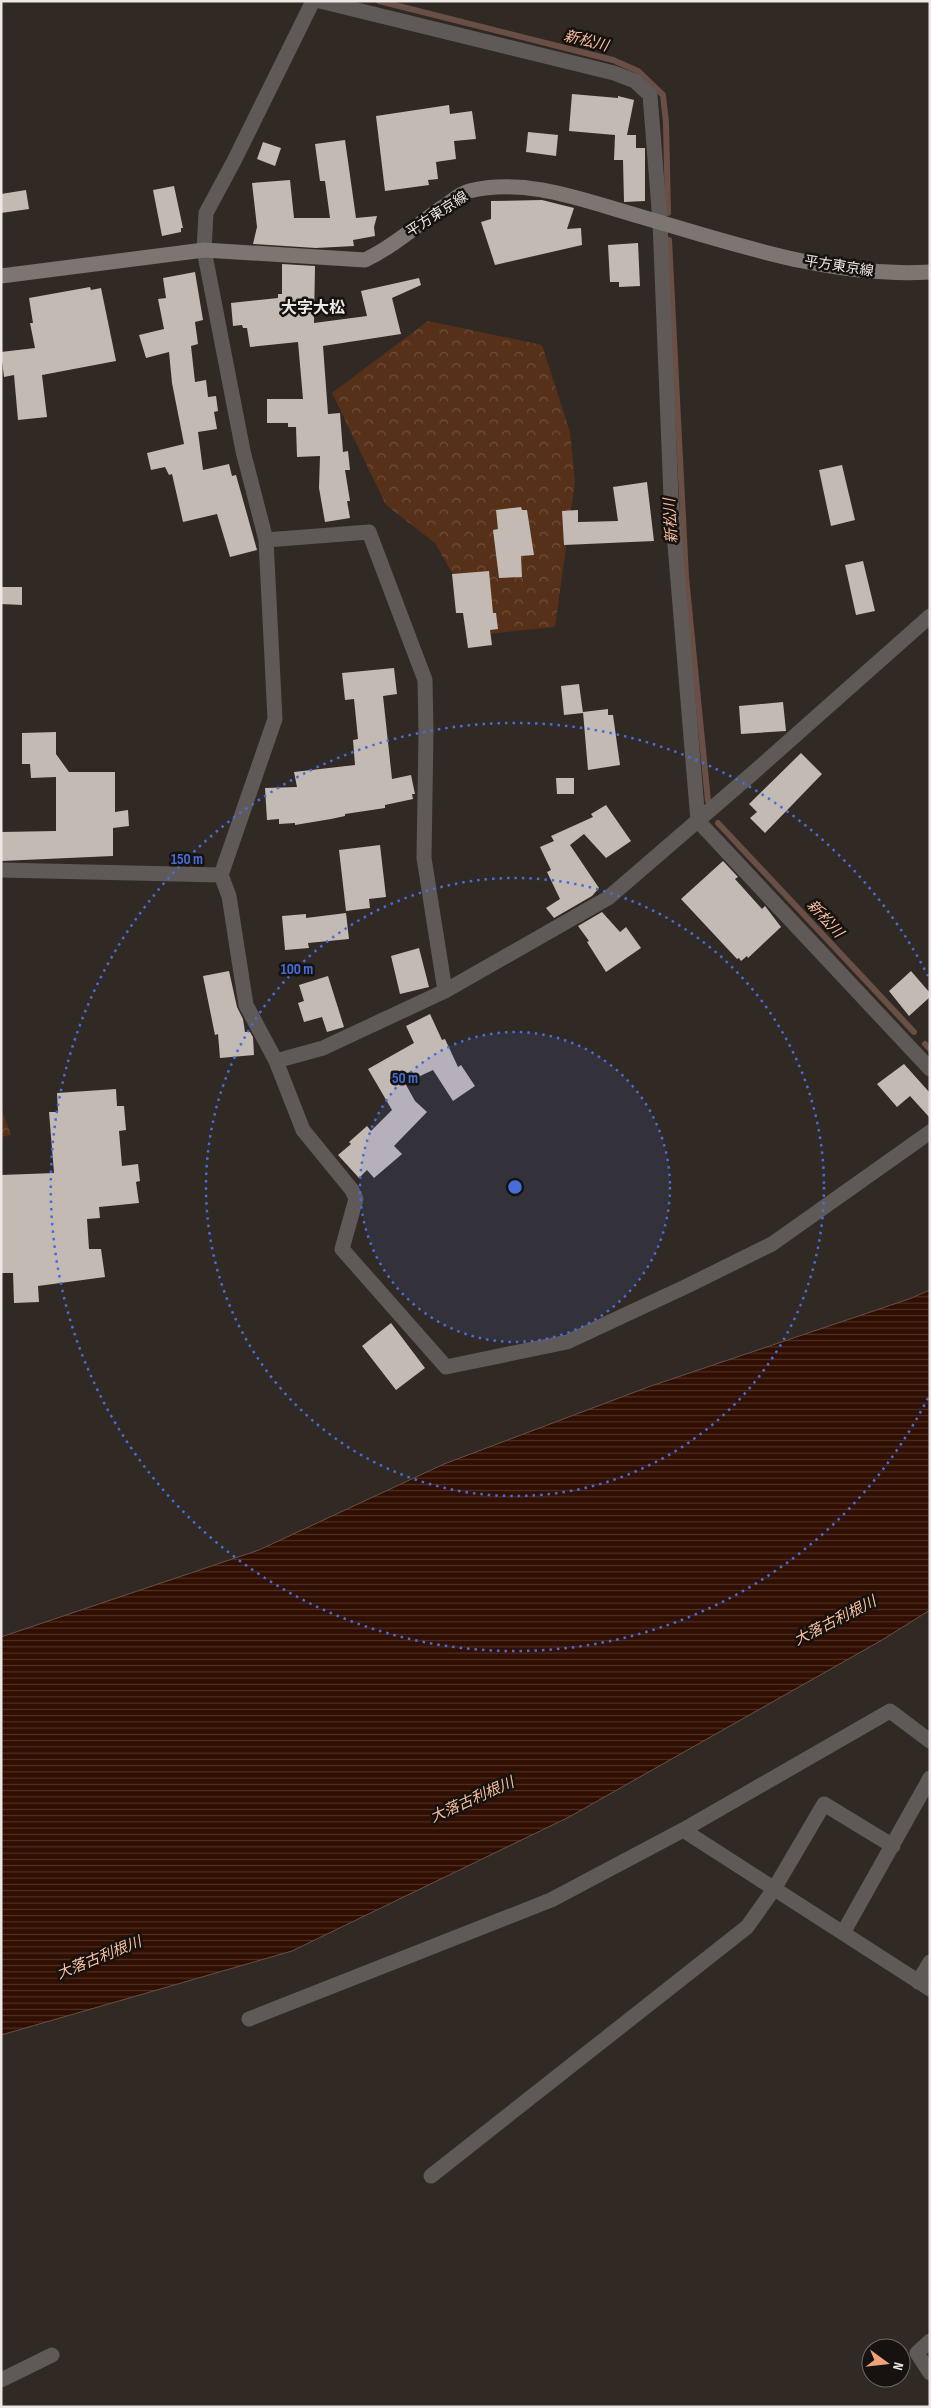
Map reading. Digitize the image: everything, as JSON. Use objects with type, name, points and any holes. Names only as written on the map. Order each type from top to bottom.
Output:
[{"type":"main road","name":"平方東京線","points":[[1,276],[204,250],[365,260],[387,250],[410,230],[466,192],[505,185],[544,189],[769,254],[840,269],[901,274],[930,272]]},
{"type":"street","points":[[313,1],[234,161],[206,213],[204,250],[244,451],[266,540],[275,719],[221,875],[229,896],[246,1005],[276,1061],[303,1130],[352,1190],[356,1199],[342,1249],[446,1368],[567,1342],[687,1286],[772,1244],[930,1132]]},
{"type":"street","points":[[320,1],[614,73],[635,81],[650,95],[660,222],[672,497],[698,821],[930,1068]]},
{"type":"street","points":[[266,540],[369,532],[376,548],[425,680],[424,858],[445,991]]},
{"type":"street","points":[[276,1061],[323,1048],[445,991],[608,898],[930,616]]},
{"type":"street","points":[[1,870],[221,875]]},
{"type":"street","points":[[249,2019],[551,1900],[683,1830],[890,1711],[930,1741]]},
{"type":"street","points":[[843,1933],[930,1778]]},
{"type":"street","points":[[431,2176],[746,1928],[774,1888],[824,1804],[893,1846]]},
{"type":"street","points":[[683,1830],[924,1985],[930,1962]]},
{"type":"street","points":[[930,2341],[917,2353],[930,2373]]},
{"type":"street","points":[[1,2380],[52,2355]]},
{"type":"green space","points":[[428,321],[542,345],[570,432],[575,482],[555,627],[487,634],[435,543],[386,505],[332,393]]},
{"type":"green space","points":[[1,1107],[11,1135],[1,1137]]},
{"type":"water","name":"大落古利根川","points":[[930,1290],[930,1610],[882,1640],[569,1817],[292,1951],[1,2035],[1,1637],[259,1550],[444,1464],[651,1386],[909,1299]]},
{"type":"building","points":[[572,94],[618,98],[618,96],[634,100],[627,135],[636,135],[636,148],[645,148],[645,201],[624,202],[623,160],[614,160],[615,135],[569,131]]},
{"type":"building","points":[[449,105],[450,114],[472,111],[476,139],[454,141],[456,159],[436,162],[438,179],[428,180],[429,185],[385,191],[376,116]]},
{"type":"building","points":[[528,132],[558,135],[556,156],[526,152]]},
{"type":"building","points":[[345,140],[356,218],[377,216],[374,227],[375,236],[353,240],[354,246],[316,248],[253,244],[257,227],[252,183],[290,180],[294,218],[330,218],[325,181],[320,181],[315,144]]},
{"type":"building","points":[[263,142],[281,148],[275,166],[257,159]]},
{"type":"building","points":[[174,186],[183,228],[181,228],[181,232],[162,236],[153,190]]},
{"type":"building","points":[[26,190],[29,209],[1,213],[1,194]]},
{"type":"building","points":[[542,200],[574,208],[567,229],[581,228],[582,245],[495,265],[481,222],[491,219],[491,201]]},
{"type":"building","points":[[638,243],[640,286],[619,287],[619,282],[610,282],[608,245]]},
{"type":"building","points":[[282,264],[315,266],[314,323],[367,316],[361,291],[419,278],[421,285],[392,298],[401,334],[323,346],[328,414],[340,413],[343,452],[348,451],[350,470],[345,470],[350,501],[347,501],[350,518],[325,522],[319,488],[320,456],[297,457],[296,427],[288,427],[288,423],[267,423],[267,399],[303,399],[298,342],[250,347],[247,328],[243,328],[242,325],[233,326],[231,303],[278,298],[278,294],[282,294]]},
{"type":"building","points":[[195,272],[203,320],[195,322],[198,344],[191,346],[195,382],[206,380],[208,397],[216,396],[218,411],[214,412],[217,429],[198,432],[203,470],[229,464],[232,476],[236,475],[257,550],[230,557],[217,514],[183,522],[172,474],[169,475],[165,467],[151,470],[147,453],[184,444],[172,383],[169,352],[146,358],[139,335],[164,329],[158,299],[166,298],[163,278]]},
{"type":"building","points":[[90,287],[91,290],[101,288],[116,361],[42,375],[47,417],[18,420],[14,375],[4,377],[1,352],[35,348],[30,323],[33,323],[29,298]]},
{"type":"building","points":[[842,465],[855,520],[831,526],[819,470]]},
{"type":"building","points":[[647,482],[654,541],[564,545],[562,511],[578,510],[578,522],[618,521],[613,487]]},
{"type":"building","points":[[521,507],[522,510],[527,510],[534,555],[521,556],[522,577],[499,578],[493,530],[498,529],[496,510]]},
{"type":"building","points":[[863,561],[875,611],[856,615],[845,565]]},
{"type":"building","points":[[489,571],[493,613],[496,613],[498,629],[490,630],[492,645],[468,648],[463,613],[456,613],[452,574]]},
{"type":"building","points":[[1,587],[22,587],[22,605],[1,604]]},
{"type":"building","points":[[394,668],[397,694],[383,696],[392,779],[411,775],[415,794],[412,794],[413,799],[385,805],[385,808],[345,814],[345,816],[295,825],[295,823],[279,824],[279,819],[267,820],[265,788],[297,787],[294,772],[355,765],[353,740],[358,739],[354,699],[345,700],[342,673]]},
{"type":"building","points":[[579,684],[583,713],[564,715],[561,686]]},
{"type":"building","points":[[783,702],[786,731],[741,734],[739,706]]},
{"type":"building","points":[[608,709],[608,715],[613,715],[620,765],[588,770],[583,712]]},
{"type":"building","points":[[56,732],[56,754],[69,772],[115,772],[115,812],[128,810],[129,826],[113,828],[113,856],[1,861],[1,832],[56,831],[56,777],[31,778],[30,764],[22,764],[22,733]]},
{"type":"building","points":[[801,753],[822,774],[765,833],[750,818],[757,812],[749,804]]},
{"type":"building","points":[[556,778],[574,778],[574,794],[557,794]]},
{"type":"building","points":[[606,805],[631,841],[606,858],[584,834],[570,845],[599,888],[592,896],[554,918],[546,908],[560,899],[547,872],[551,870],[540,847],[554,841],[551,836],[593,817],[591,814]]},
{"type":"building","points":[[380,845],[386,897],[369,899],[370,908],[346,911],[339,850]]},
{"type":"building","points":[[723,861],[738,877],[735,879],[762,909],[765,906],[781,927],[748,958],[747,956],[741,961],[681,899]]},
{"type":"building","points":[[602,912],[620,932],[626,927],[641,948],[606,972],[587,942],[589,941],[578,926]]},
{"type":"building","points":[[346,913],[349,939],[308,943],[309,948],[285,950],[282,916],[306,914],[306,918]]},
{"type":"building","points":[[419,948],[429,987],[400,994],[391,956]]},
{"type":"building","points":[[229,971],[245,1032],[250,1032],[253,1037],[254,1055],[220,1058],[218,1034],[215,1035],[203,976]]},
{"type":"building","points":[[911,971],[930,993],[930,997],[909,1016],[889,991]]},
{"type":"building","points":[[328,976],[344,1027],[327,1032],[322,1017],[304,1022],[298,1003],[304,1001],[299,985]]},
{"type":"building","points":[[430,1014],[442,1040],[445,1039],[458,1067],[461,1065],[475,1086],[453,1101],[433,1070],[405,1083],[415,1101],[427,1112],[394,1146],[402,1154],[374,1178],[367,1170],[359,1178],[338,1155],[367,1126],[371,1131],[392,1110],[368,1069],[414,1043],[406,1026]]},
{"type":"building","points":[[904,1064],[930,1093],[930,1118],[910,1096],[897,1107],[877,1084]]},
{"type":"building","points":[[116,1089],[117,1106],[124,1106],[126,1130],[119,1131],[122,1166],[138,1164],[140,1181],[136,1182],[139,1203],[99,1207],[100,1218],[87,1219],[89,1249],[101,1249],[105,1277],[38,1286],[39,1302],[14,1303],[13,1273],[1,1273],[1,1175],[54,1173],[49,1112],[58,1112],[57,1093]]},
{"type":"building","points":[[391,1323],[425,1368],[396,1390],[362,1346]]},
{"type":"waterway","name":"新松川","points":[[379,1],[613,60],[638,71],[663,95],[666,123],[668,213]]},
{"type":"waterway","name":"新松川","points":[[669,240],[686,577],[708,801]]},
{"type":"waterway","name":"新松川","points":[[718,823],[914,1032]]},
{"type":"waterway","name":"新松川","points":[[925,1044],[930,1049]]},
{"type":"district","name":"大字大松","points":[[313,308]]}]
